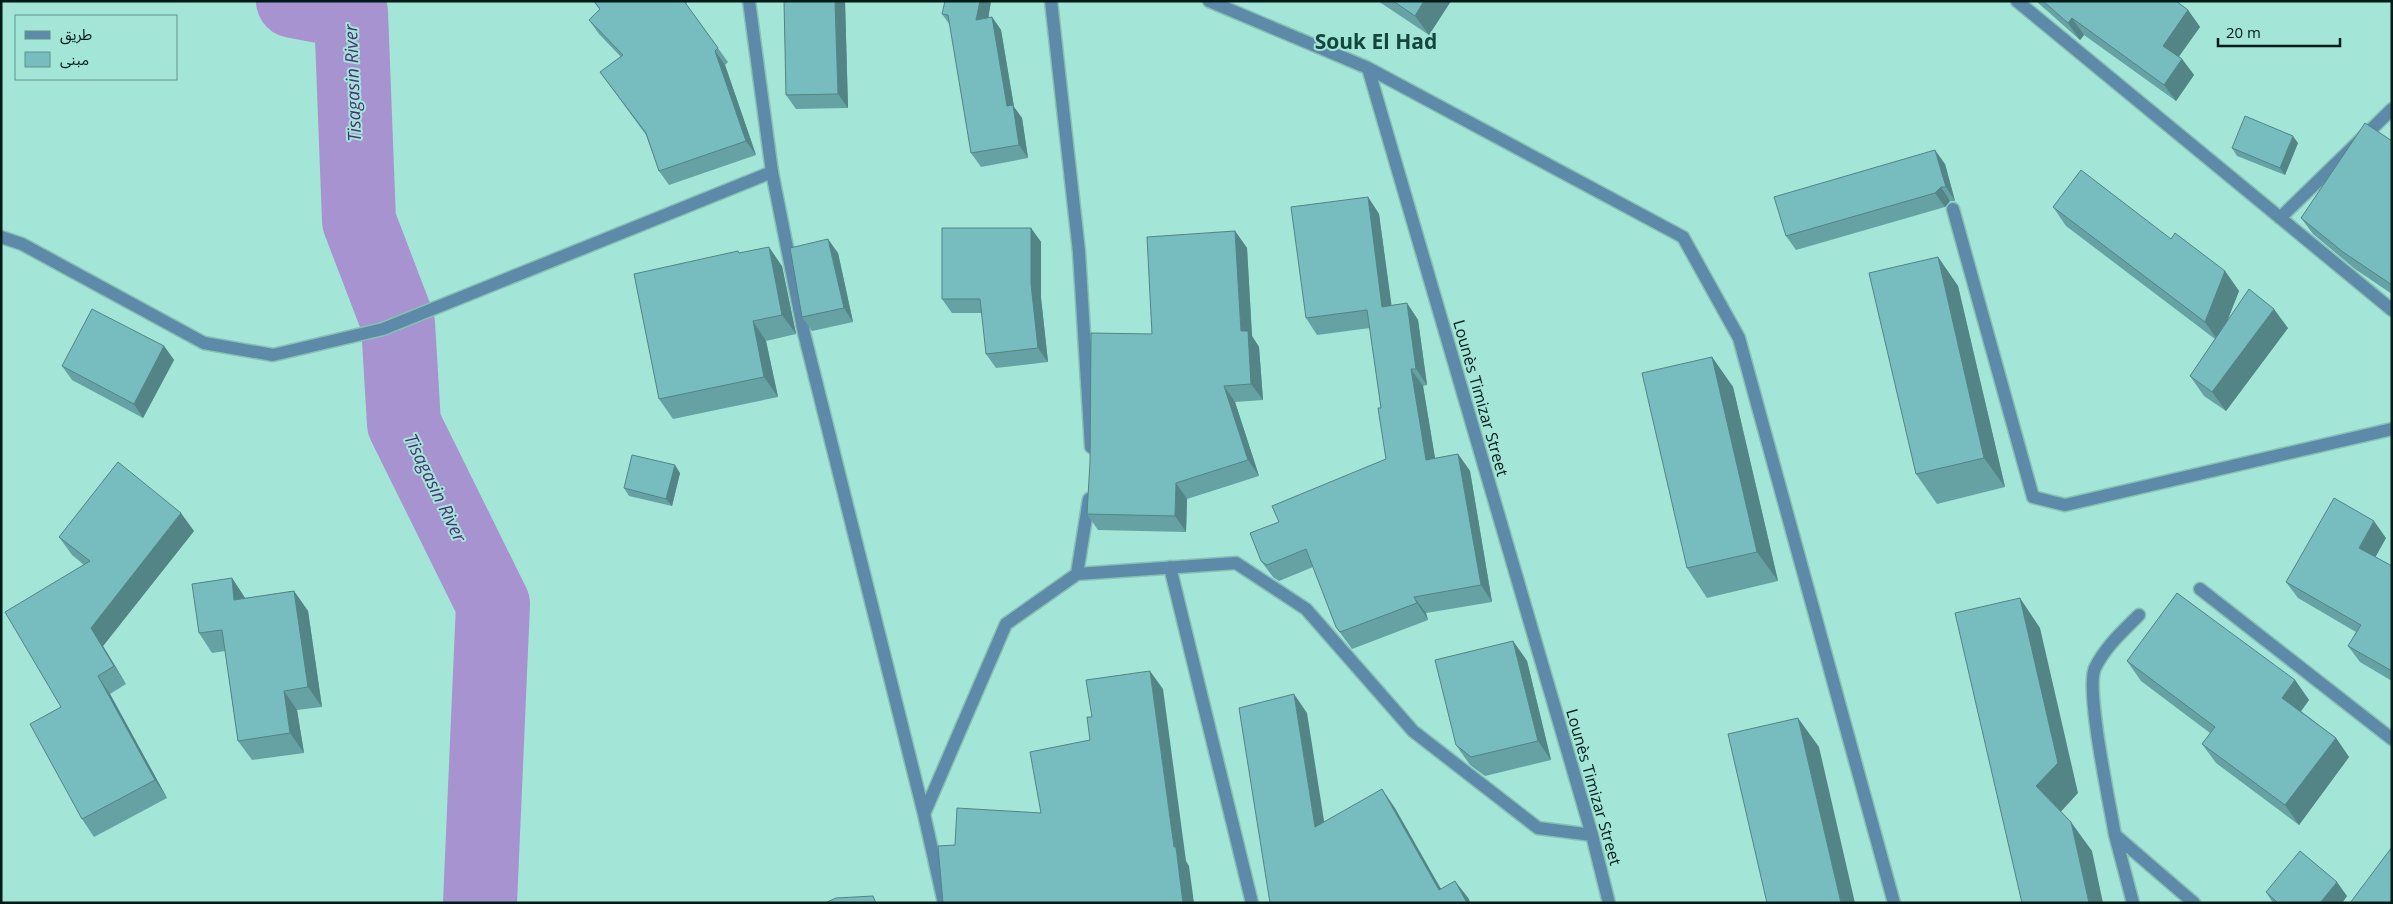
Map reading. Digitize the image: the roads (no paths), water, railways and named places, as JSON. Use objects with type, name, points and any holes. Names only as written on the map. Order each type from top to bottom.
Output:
[{"type":"street","points":[[749,1],[772,172],[804,333],[924,814],[944,903]]},
{"type":"street","points":[[1051,1],[1079,252],[1092,460]]},
{"type":"street","points":[[1209,1],[1368,68],[1682,237],[1739,338],[1894,903]]},
{"type":"street","points":[[2017,1],[2392,310]]},
{"type":"street","name":"Lounès Timizar Street","points":[[1368,68],[1592,835],[1609,903]]},
{"type":"street","points":[[2280,218],[2392,109]]},
{"type":"street","points":[[1,237],[22,244],[204,343],[273,355],[383,329],[772,172]]},
{"type":"street","points":[[1953,209],[2033,497],[2065,505],[2392,429]]},
{"type":"street","points":[[1076,574],[1091,488]]},
{"type":"street","points":[[924,814],[1006,624],[1076,574],[1236,563],[1306,609],[1413,731],[1538,828],[1592,835]]},
{"type":"street","points":[[1170,567],[1252,903]]},
{"type":"street","points":[[2200,589],[2392,739]]},
{"type":"street","points":[[2133,903],[2115,835],[2098,734],[2094,696],[2094,670],[2110,644],[2139,615]]},
{"type":"street","points":[[2115,835],[2194,903]]},
{"type":"waterway","name":"Tisagasin River","points":[[293,1],[351,12],[359,221],[398,323],[404,424],[493,604],[480,903]]},
{"type":"district","name":"Souk El Had","points":[[1376,42]]}]
